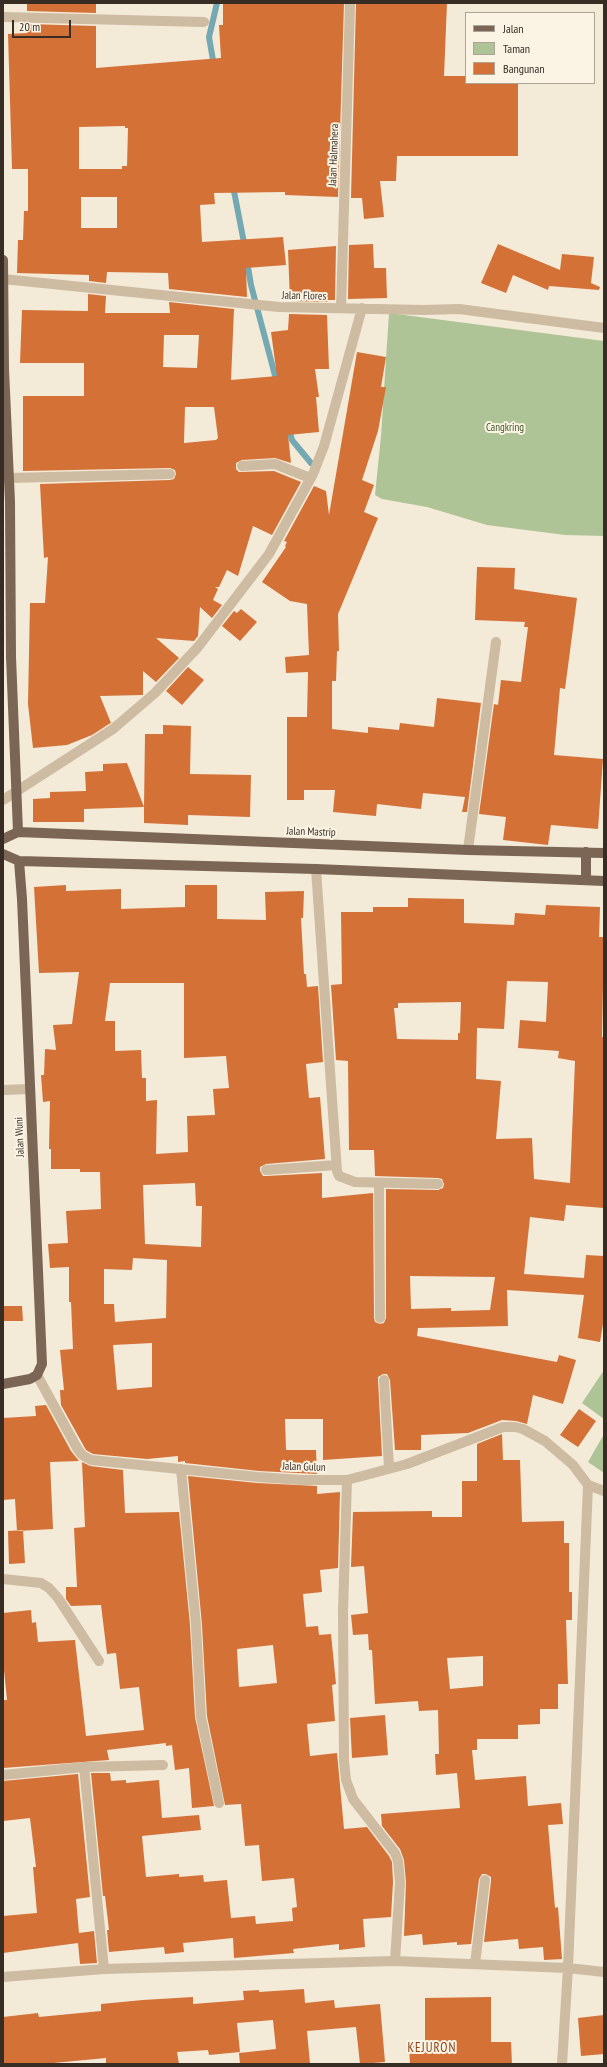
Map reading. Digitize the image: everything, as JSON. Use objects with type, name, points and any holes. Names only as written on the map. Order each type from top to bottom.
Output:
[{"type":"main road","points":[[3,260],[4,369],[9,478],[11,657],[18,832],[3,839]]},
{"type":"main road","name":"Jalan Mastrip","points":[[18,832],[468,850],[604,853]]},
{"type":"main road","points":[[586,852],[586,880]]},
{"type":"main road","points":[[3,854],[19,861],[316,869],[604,881]]},
{"type":"main road","name":"Jalan Wuni","points":[[19,861],[22,899],[42,1364],[37,1375]]},
{"type":"main road","points":[[3,1384],[30,1379],[37,1375]]},
{"type":"street","name":"Jalan Halmahera","points":[[341,308],[350,3]]},
{"type":"street","points":[[3,17],[204,22]]},
{"type":"street","name":"Jalan Flores","points":[[3,279],[279,308],[423,310],[459,308],[604,328]]},
{"type":"street","points":[[3,800],[113,729],[155,693],[198,647],[269,554],[312,476],[324,446],[362,308]]},
{"type":"street","points":[[242,466],[275,464],[312,476]]},
{"type":"street","points":[[9,478],[170,474]]},
{"type":"street","points":[[468,850],[496,642]]},
{"type":"street","points":[[316,869],[336,1165],[339,1176],[355,1182],[438,1184]]},
{"type":"street","points":[[3,1090],[30,1089]]},
{"type":"street","points":[[266,1170],[336,1165]]},
{"type":"street","points":[[379,1183],[380,1318]]},
{"type":"street","name":"Jalan Gulun","points":[[37,1375],[82,1455],[91,1460],[302,1480],[347,1480],[407,1464],[503,1427],[515,1427],[523,1429],[545,1441],[573,1464],[588,1485]]},
{"type":"street","points":[[384,1380],[389,1468]]},
{"type":"street","points":[[181,1469],[196,1625],[201,1717],[219,1803]]},
{"type":"street","points":[[347,1480],[342,1612],[344,1761],[346,1780],[353,1799],[395,1853],[398,1861],[400,1882],[395,1961]]},
{"type":"street","points":[[562,2064],[568,1968],[588,1485],[604,1491]]},
{"type":"street","points":[[3,1580],[41,1583],[49,1588],[58,1598],[99,1661]]},
{"type":"street","points":[[3,1775],[84,1767],[163,1765]]},
{"type":"street","points":[[84,1767],[104,1969]]},
{"type":"street","points":[[475,1964],[484,1880]]},
{"type":"street","points":[[3,1977],[104,1969],[395,1961],[568,1968],[604,1972]]},
{"type":"green space","name":"Cangkring","points":[[389,313],[604,341],[604,536],[565,535],[487,525],[427,507],[382,499],[375,495],[381,436]]},
{"type":"green space","points":[[604,1370],[604,1419],[582,1403]]},
{"type":"green space","points":[[604,1434],[604,1473],[588,1462]]},
{"type":"building","points":[[27,3],[96,3],[96,13],[27,11]]},
{"type":"building","points":[[223,3],[344,3],[338,197],[285,195],[285,192],[214,193],[215,204],[200,205],[202,242],[283,237],[286,265],[246,268],[247,297],[169,289],[168,273],[107,272],[106,283],[89,281],[89,275],[17,273],[18,240],[23,240],[24,211],[28,211],[28,169],[12,169],[8,34],[27,33],[27,24],[96,26],[96,68],[221,58],[219,25],[223,25]],"holes":[[[125,126],[125,128],[128,128],[127,166],[122,166],[122,169],[79,169],[79,127]],[[81,197],[117,197],[117,228],[81,228]]]},
{"type":"building","points":[[356,3],[447,3],[444,76],[465,76],[465,84],[518,84],[518,156],[397,156],[396,181],[380,181],[384,217],[364,219],[362,198],[351,198]]},
{"type":"building","points":[[373,244],[374,268],[386,268],[387,298],[348,299],[349,245]]},
{"type":"building","points":[[498,244],[560,270],[562,254],[594,257],[591,283],[600,287],[599,290],[549,286],[548,290],[513,275],[506,293],[481,283]]},
{"type":"building","points":[[336,246],[335,300],[327,300],[327,302],[290,301],[288,250]]},
{"type":"building","points":[[88,294],[106,296],[105,313],[170,313],[169,302],[234,309],[231,380],[277,376],[271,332],[288,330],[289,314],[327,315],[329,369],[315,369],[319,397],[316,397],[319,432],[288,435],[291,463],[275,458],[242,460],[236,463],[236,469],[239,472],[274,471],[301,482],[272,535],[253,526],[238,576],[227,570],[219,587],[215,587],[218,589],[213,600],[222,605],[212,618],[200,607],[198,636],[194,641],[156,638],[179,658],[156,682],[143,671],[143,695],[100,696],[111,723],[92,735],[67,745],[33,748],[28,704],[30,603],[45,603],[48,557],[44,558],[40,484],[170,480],[174,479],[176,474],[175,470],[170,468],[23,471],[23,396],[84,396],[84,363],[20,363],[22,310],[88,311]],"holes":[[[164,335],[199,335],[197,368],[163,367]],[[185,407],[214,407],[218,438],[216,440],[184,443]]]},
{"type":"building","points":[[357,352],[386,357],[381,387],[386,387],[378,431],[362,480],[374,485],[364,512],[378,518],[338,614],[339,651],[337,651],[336,681],[332,681],[332,729],[368,733],[368,727],[399,730],[400,723],[434,727],[437,698],[481,703],[467,812],[462,812],[465,797],[423,793],[421,809],[377,804],[376,816],[333,812],[335,790],[304,790],[304,800],[287,800],[287,717],[307,717],[308,672],[286,673],[285,657],[309,655],[307,604],[290,601],[262,582],[286,547],[287,542],[284,541],[314,486],[326,491],[329,515]]},
{"type":"building","points":[[477,567],[515,568],[514,589],[577,598],[565,689],[560,688],[554,755],[603,759],[598,829],[551,825],[548,845],[503,840],[506,817],[479,814],[494,704],[498,705],[501,680],[521,682],[528,627],[524,627],[525,622],[475,620]]},
{"type":"building","points":[[241,609],[257,622],[240,641],[222,626],[234,611],[237,613]]},
{"type":"building","points":[[188,667],[204,680],[182,705],[166,691]]},
{"type":"building","points":[[163,725],[191,726],[190,774],[251,775],[250,817],[188,815],[188,825],[144,823],[145,734],[163,734]]},
{"type":"building","points":[[127,763],[144,807],[84,809],[84,822],[33,822],[33,799],[50,798],[50,792],[86,791],[85,772],[103,771],[103,764]]},
{"type":"building","points":[[66,885],[66,891],[121,889],[121,909],[185,907],[185,885],[217,885],[217,919],[266,920],[265,892],[304,891],[303,918],[301,918],[304,974],[306,974],[307,987],[318,986],[323,1062],[306,1064],[309,1098],[320,1097],[325,1159],[266,1164],[260,1167],[260,1171],[263,1176],[322,1173],[322,1198],[373,1193],[374,1318],[375,1322],[380,1324],[384,1323],[386,1318],[386,1189],[438,1190],[443,1188],[444,1184],[442,1179],[438,1178],[375,1176],[374,1150],[349,1150],[348,1061],[336,1060],[331,985],[342,984],[341,912],[373,912],[373,907],[408,907],[408,898],[464,899],[464,923],[514,925],[515,913],[545,915],[546,905],[600,907],[599,937],[604,937],[602,1037],[604,1037],[604,1208],[566,1205],[564,1221],[530,1217],[524,1274],[584,1278],[586,1255],[604,1256],[604,1318],[600,1342],[578,1338],[584,1295],[507,1290],[508,1326],[418,1328],[417,1336],[557,1362],[559,1355],[576,1360],[563,1404],[533,1395],[527,1424],[516,1421],[502,1420],[468,1433],[421,1435],[421,1450],[395,1450],[390,1380],[387,1374],[383,1374],[378,1377],[382,1456],[323,1460],[323,1419],[285,1419],[286,1450],[316,1450],[317,1474],[259,1471],[185,1463],[185,1461],[178,1462],[178,1456],[147,1459],[93,1454],[86,1450],[61,1405],[60,1390],[64,1390],[60,1350],[73,1349],[71,1302],[69,1302],[69,1267],[50,1268],[48,1244],[68,1243],[66,1211],[101,1209],[100,1172],[80,1172],[80,1169],[51,1169],[51,1149],[49,1149],[50,1101],[43,1102],[41,1075],[44,1075],[45,1049],[56,1050],[53,1025],[72,1024],[79,972],[39,973],[34,887]],"holes":[[[507,981],[548,982],[546,1022],[520,1020],[518,1048],[559,1051],[558,1058],[575,1061],[570,1183],[534,1179],[532,1138],[496,1139],[501,1081],[476,1079],[477,1028],[504,1029]],[[110,983],[184,983],[184,1058],[226,1056],[229,1088],[213,1089],[215,1115],[187,1116],[188,1152],[156,1154],[157,1100],[146,1101],[146,1078],[142,1078],[141,1050],[115,1051],[115,1021],[105,1021]],[[461,1002],[460,1033],[458,1033],[458,1040],[397,1039],[394,1008],[398,1008],[398,1003]],[[195,1183],[196,1206],[202,1206],[201,1247],[145,1244],[143,1185]],[[133,1258],[167,1260],[166,1318],[115,1322],[114,1304],[104,1304],[104,1269],[132,1270]],[[410,1276],[495,1277],[490,1310],[451,1311],[451,1308],[411,1309]],[[152,1343],[152,1387],[117,1390],[113,1345]]]},
{"type":"building","points":[[3,1306],[22,1306],[23,1321],[3,1321]]},
{"type":"building","points":[[46,1405],[71,1451],[79,1461],[50,1462],[53,1529],[17,1531],[15,1499],[3,1500],[3,1418],[36,1416],[35,1406]]},
{"type":"building","points":[[579,1409],[596,1421],[578,1447],[560,1435]]},
{"type":"building","points":[[502,1434],[503,1460],[520,1460],[522,1522],[564,1521],[564,1543],[569,1543],[569,1592],[572,1592],[572,1620],[566,1620],[568,1684],[558,1684],[558,1709],[540,1709],[540,1724],[518,1725],[518,1739],[477,1739],[477,1750],[472,1750],[475,1780],[526,1776],[528,1806],[561,1803],[563,1824],[548,1825],[555,1908],[558,1907],[562,1959],[544,1960],[543,1947],[519,1949],[518,1939],[484,1942],[491,1881],[491,1877],[486,1874],[482,1874],[479,1879],[471,1944],[457,1945],[457,1942],[423,1945],[422,1934],[404,1936],[406,1882],[404,1860],[400,1849],[382,1826],[381,1814],[460,1808],[457,1773],[436,1775],[435,1754],[439,1754],[438,1710],[419,1711],[418,1701],[375,1704],[372,1650],[369,1650],[368,1634],[353,1635],[351,1615],[368,1613],[364,1566],[351,1567],[353,1512],[432,1511],[432,1517],[462,1517],[462,1481],[477,1481],[477,1444]],"holes":[[[483,1656],[483,1686],[450,1689],[447,1658]]]},
{"type":"building","points":[[82,1462],[90,1466],[123,1470],[125,1513],[179,1512],[190,1625],[195,1717],[214,1806],[192,1808],[189,1768],[175,1770],[172,1745],[166,1746],[166,1743],[107,1750],[109,1760],[3,1768],[3,1700],[7,1700],[3,1660],[3,1613],[31,1610],[32,1623],[36,1622],[38,1642],[75,1640],[86,1736],[144,1730],[139,1687],[120,1689],[116,1653],[107,1654],[101,1605],[71,1606],[66,1599],[66,1587],[77,1587],[74,1528],[85,1527]]},
{"type":"building","points":[[188,1476],[257,1483],[317,1486],[317,1494],[340,1492],[338,1568],[320,1570],[322,1592],[303,1594],[306,1627],[318,1626],[319,1635],[331,1634],[336,1684],[332,1685],[335,1721],[307,1724],[310,1756],[337,1753],[344,1829],[367,1827],[392,1862],[393,1882],[391,1917],[363,1919],[365,1947],[339,1950],[339,1944],[293,1949],[294,1953],[234,1958],[233,1938],[183,1943],[184,1952],[165,1954],[164,1947],[109,1952],[107,1930],[109,1930],[105,1896],[103,1896],[91,1773],[110,1773],[111,1781],[126,1780],[126,1783],[159,1780],[162,1818],[199,1815],[201,1830],[142,1836],[146,1877],[179,1874],[179,1877],[203,1875],[204,1882],[227,1880],[231,1918],[255,1916],[256,1924],[293,1921],[292,1908],[297,1907],[294,1878],[262,1881],[259,1845],[245,1846],[241,1804],[225,1805],[207,1716],[202,1625]],"holes":[[[273,1645],[277,1683],[239,1687],[237,1649]]]},
{"type":"building","points":[[23,1530],[25,1563],[9,1564],[8,1531]]},
{"type":"building","points":[[385,1715],[388,1755],[352,1758],[350,1718]]},
{"type":"building","points":[[78,1774],[90,1897],[76,1899],[79,1933],[94,1931],[97,1963],[80,1964],[78,1943],[3,1953],[3,1916],[37,1913],[33,1867],[36,1867],[30,1818],[3,1821],[3,1781]]},
{"type":"building","points":[[304,1989],[305,2003],[334,2000],[335,2008],[380,2004],[385,2062],[360,2064],[356,2027],[307,2031],[310,2064],[240,2064],[239,2053],[276,2049],[273,2020],[237,2023],[240,2052],[209,2055],[208,2050],[177,2052],[179,2064],[106,2064],[106,2058],[43,2064],[3,2064],[3,2017],[38,2013],[39,2017],[101,2011],[101,2004],[143,2000],[193,1997],[193,2004],[244,2000],[243,1991],[259,1990],[259,1992]]},
{"type":"building","points":[[491,1997],[491,2042],[511,2042],[512,2064],[410,2064],[409,2046],[425,2044],[425,1998]]},
{"type":"building","points":[[604,2015],[604,2054],[581,2056],[578,2018]]},
{"type":"waterway","points":[[214,66],[209,37],[217,3]]},
{"type":"waterway","points":[[233,186],[245,248]]},
{"type":"waterway","points":[[247,261],[251,285],[277,383]]},
{"type":"waterway","points":[[288,427],[292,440],[311,463]]},
{"type":"district","name":"KEJURON","points":[[432,2048]]}]
